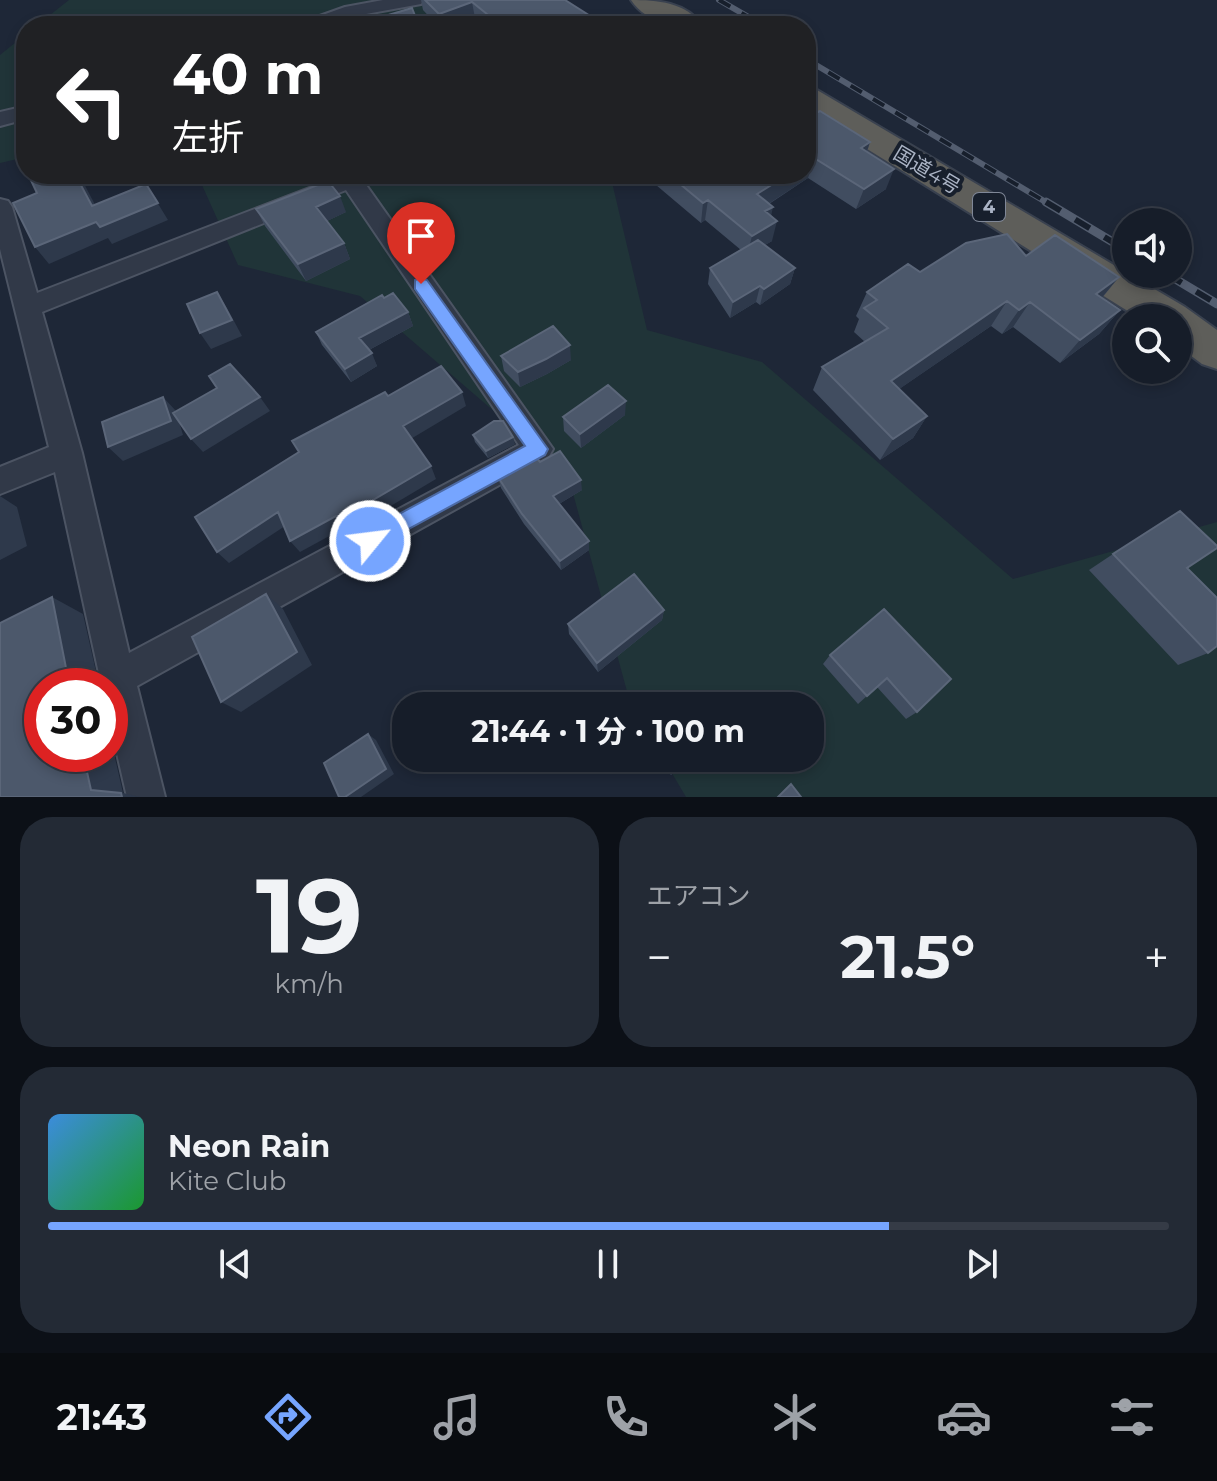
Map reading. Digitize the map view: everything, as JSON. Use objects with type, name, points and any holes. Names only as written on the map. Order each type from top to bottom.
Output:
[{"type":"highway","points":[[645,0],[671,16]]},
{"type":"highway","name":"国道4号","points":[[816,103],[1148,304]]},
{"type":"highway","points":[[1192,334],[1217,352]]},
{"type":"street","points":[[337,16],[415,0]]},
{"type":"street","points":[[30,306],[341,184]]},
{"type":"street","points":[[128,672],[538,449],[354,184]]},
{"type":"street","points":[[0,207],[30,306],[67,453],[115,668]]},
{"type":"street","points":[[0,481],[67,453]]},
{"type":"street","points":[[128,723],[146,797]]},
{"type":"green space","points":[[69,0],[476,0],[445,16],[49,16]]},
{"type":"green space","points":[[16,42],[16,159],[0,163],[0,55]]},
{"type":"green space","points":[[202,184],[612,184],[647,330],[762,362],[1013,579],[1217,522],[1217,797],[686,797],[671,772],[824,772],[824,692],[627,692],[568,475],[360,296],[238,265]]},
{"type":"building","points":[[425,0],[565,0],[590,16],[489,16],[472,2],[439,14]]},
{"type":"building","points":[[412,8],[415,16],[385,16]]},
{"type":"building","points":[[820,111],[870,142],[861,148],[894,169],[864,189],[816,159],[816,113]]},
{"type":"building","points":[[33,184],[80,184],[92,206],[146,184],[158,203],[100,227],[96,222],[35,247],[13,203],[37,193]]},
{"type":"building","points":[[320,184],[330,184],[340,196],[316,207],[344,243],[298,264],[256,209]]},
{"type":"building","points":[[680,184],[773,184],[757,194],[773,207],[765,211],[777,221],[752,236],[708,200],[703,203]]},
{"type":"building","points":[[1007,234],[1026,256],[1055,235],[1112,272],[1112,282],[1096,294],[1112,305],[1112,316],[1080,340],[1030,302],[1019,310],[1007,301],[891,381],[927,416],[893,439],[822,367],[888,328],[864,308],[877,300],[867,292],[908,264],[920,272],[966,243]]},
{"type":"building","points":[[758,240],[795,268],[764,289],[760,286],[733,302],[710,268]]},
{"type":"building","points":[[217,292],[232,320],[200,333],[187,304]]},
{"type":"building","points":[[393,293],[408,312],[359,338],[372,353],[345,369],[316,332],[382,295],[384,298]]},
{"type":"building","points":[[553,326],[570,345],[518,372],[501,356]]},
{"type":"building","points":[[230,364],[260,397],[191,439],[173,413],[217,388],[209,376]]},
{"type":"building","points":[[441,366],[462,392],[403,426],[431,466],[339,520],[336,516],[290,541],[278,512],[217,552],[195,517],[299,452],[292,441],[385,392],[388,396]]},
{"type":"building","points":[[608,385],[626,401],[580,434],[563,417]]},
{"type":"building","points":[[163,397],[171,421],[108,447],[102,422]]},
{"type":"building","points":[[494,421],[503,421],[513,437],[486,451],[473,435]]},
{"type":"building","points":[[560,451],[581,480],[553,496],[589,541],[560,561],[522,514],[498,477],[535,456],[540,462]]},
{"type":"building","points":[[1180,511],[1217,546],[1187,568],[1217,598],[1217,646],[1208,653],[1113,554]]},
{"type":"building","points":[[634,574],[664,610],[597,663],[568,624]]},
{"type":"building","points":[[266,594],[297,652],[221,702],[192,637]]},
{"type":"building","points":[[52,597],[66,668],[24,668],[24,772],[87,772],[91,790],[121,793],[122,797],[0,797],[0,623]]},
{"type":"building","points":[[884,609],[951,679],[917,712],[887,678],[867,696],[830,655]]},
{"type":"building","points":[[368,734],[386,769],[345,797],[339,797],[324,763]]},
{"type":"building","points":[[791,784],[801,797],[778,797]]},
{"type":"railway","points":[[719,0],[747,16]]},
{"type":"railway","points":[[816,65],[1049,204]]},
{"type":"railway","points":[[1046,202],[1112,242]]},
{"type":"railway","points":[[1190,288],[1217,304]]},
{"type":"route","points":[[370,541],[538,449],[421,284]]}]
